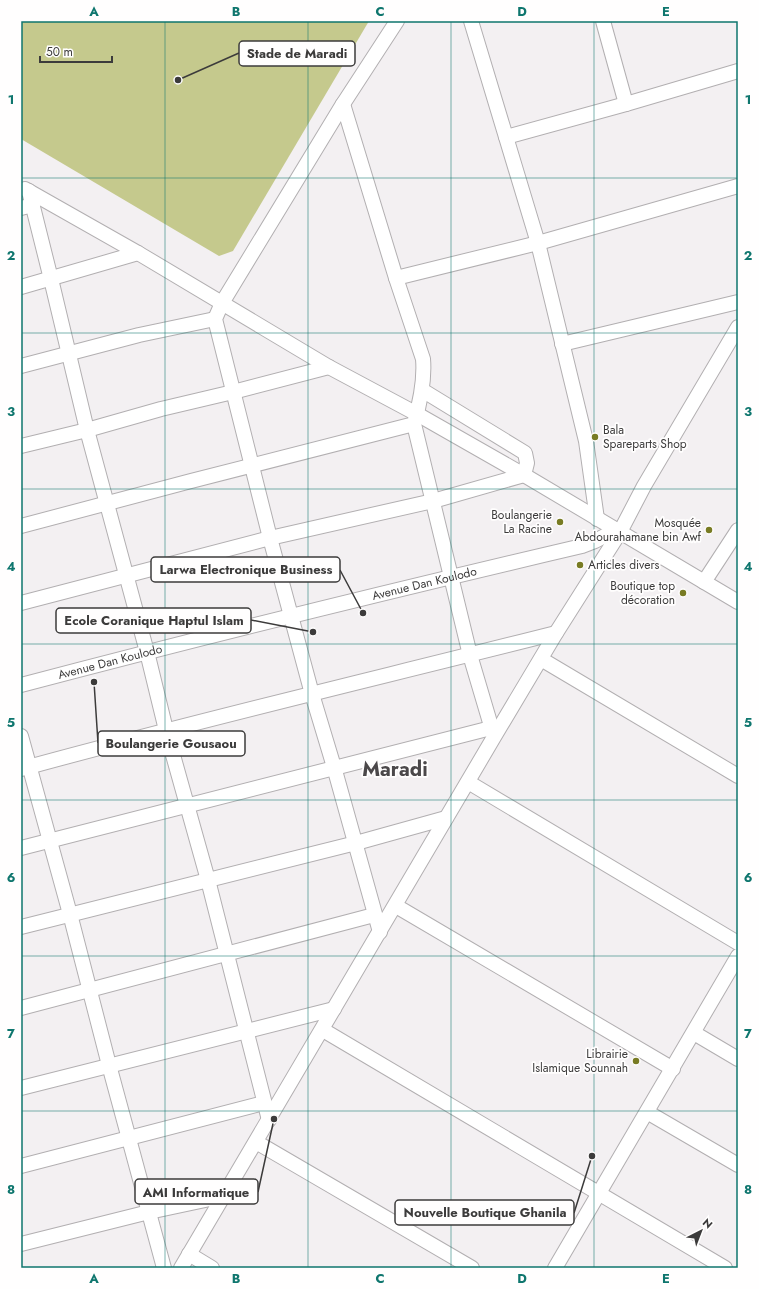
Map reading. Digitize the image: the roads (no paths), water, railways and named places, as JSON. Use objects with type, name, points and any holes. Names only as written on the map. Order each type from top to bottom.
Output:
[{"type":"street","points":[[380,932],[374,915],[356,843],[312,694],[270,538],[215,319],[222,304],[343,104],[397,21]]},
{"type":"street","points":[[471,21],[538,243],[586,441],[597,519]]},
{"type":"street","points":[[604,21],[626,104]]},
{"type":"street","points":[[506,137],[738,71]]},
{"type":"street","points":[[343,104],[396,278],[423,359],[424,370],[422,390],[416,419],[433,500],[470,655],[493,733]]},
{"type":"street","points":[[396,278],[538,243],[738,186]]},
{"type":"street","points":[[25,189],[27,206],[51,279],[106,504],[147,652],[166,730],[208,880],[269,1120]]},
{"type":"street","points":[[25,189],[138,253],[416,419],[524,475],[738,602]]},
{"type":"street","points":[[21,287],[138,253]]},
{"type":"street","points":[[562,344],[738,302]]},
{"type":"street","points":[[21,366],[139,335],[215,319]]},
{"type":"street","points":[[181,1268],[396,906],[468,782],[493,733],[541,660],[738,327]]},
{"type":"street","points":[[21,446],[329,367]]},
{"type":"street","points":[[422,390],[525,453],[527,462],[524,475]]},
{"type":"street","points":[[21,526],[252,466],[416,419]]},
{"type":"street","points":[[21,603],[270,538],[433,500],[524,475]]},
{"type":"street","points":[[704,582],[738,530]]},
{"type":"street","name":"Avenue Dan Koulodo","points":[[21,685],[291,616],[582,546],[618,531]]},
{"type":"street","points":[[25,768],[166,730],[556,633]]},
{"type":"street","points":[[541,660],[738,776]]},
{"type":"street","points":[[21,848],[334,768],[493,733]]},
{"type":"street","points":[[21,736],[25,768],[49,840],[70,914],[164,1268]]},
{"type":"street","points":[[468,782],[738,943]]},
{"type":"street","points":[[21,927],[356,843],[446,818]]},
{"type":"street","points":[[396,906],[673,1068]]},
{"type":"street","points":[[21,1008],[374,915]]},
{"type":"street","points":[[555,1268],[738,956]]},
{"type":"street","points":[[21,1088],[334,1009]]},
{"type":"street","points":[[323,1030],[599,1192],[721,1267]]},
{"type":"street","points":[[694,1033],[738,1059]]},
{"type":"street","points":[[21,1166],[264,1103]]},
{"type":"street","points":[[647,1112],[738,1165]]},
{"type":"street","points":[[256,1142],[472,1268]]},
{"type":"street","points":[[21,1244],[149,1212],[224,1196]]},
{"type":"street","points":[[189,1254],[212,1268]]},
{"type":"place","name":"Stade de Maradi","points":[[178,80]]},
{"type":"place","name":"Bala Spareparts Shop","points":[[595,437]]},
{"type":"place","name":"Boulangerie La Racine","points":[[560,522]]},
{"type":"place","name":"Mosquée Abdourahamane bin Awf","points":[[709,530]]},
{"type":"place","name":"Articles divers","points":[[580,565]]},
{"type":"place","name":"Boutique top décoration","points":[[683,593]]},
{"type":"place","name":"Larwa Electronique Business","points":[[363,613]]},
{"type":"place","name":"Ecole Coranique Haptul Islam","points":[[313,632]]},
{"type":"place","name":"Boulangerie Gousaou","points":[[94,682]]},
{"type":"place","name":"Librairie Islamique Sounnah","points":[[636,1061]]},
{"type":"place","name":"AMI Informatique","points":[[274,1119]]},
{"type":"place","name":"Nouvelle Boutique Ghanila","points":[[592,1156]]},
{"type":"district","name":"Maradi","points":[[395,769]]}]
